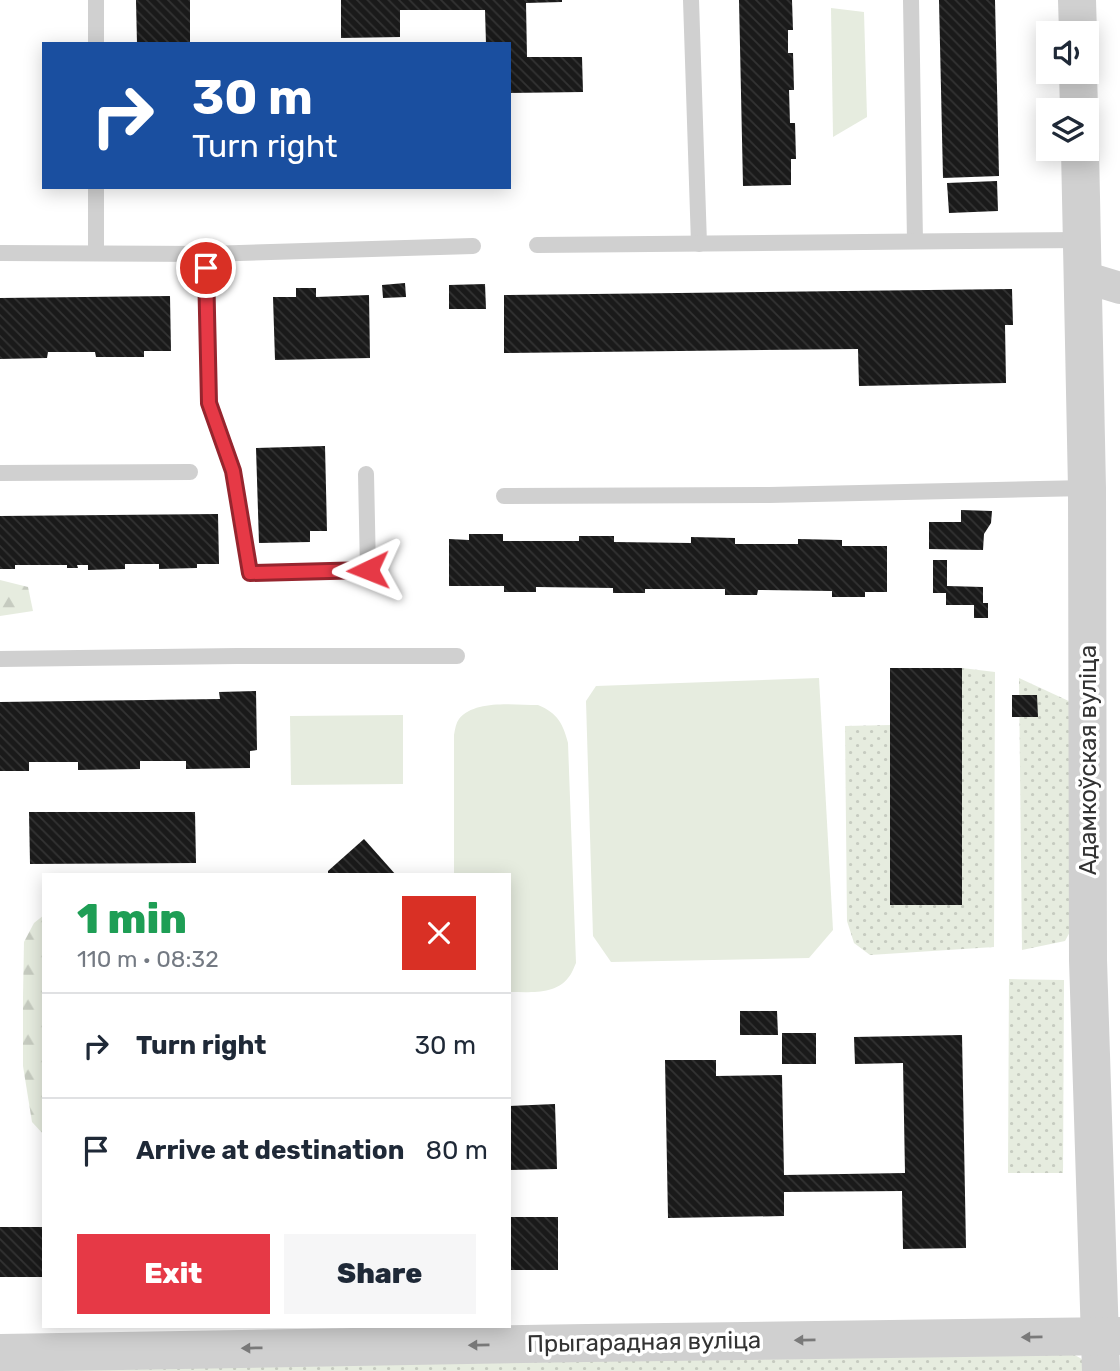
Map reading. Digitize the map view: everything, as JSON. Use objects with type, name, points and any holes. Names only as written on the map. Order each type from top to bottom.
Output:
[{"type":"street","points":[[1077,0],[1078,21]]},
{"type":"street","name":"Адамкоўская вуліца","points":[[1080,161],[1087,488],[1088,960],[1107,1348]]},
{"type":"street","points":[[1084,277],[1120,288]]},
{"type":"street","name":"Прыгарадная вуліца","points":[[0,1353],[587,1343],[1107,1348]]},
{"type":"lane","points":[[96,0],[96,42]]},
{"type":"lane","points":[[691,0],[699,244]]},
{"type":"lane","points":[[911,0],[915,241]]},
{"type":"lane","points":[[96,189],[96,252]]},
{"type":"lane","points":[[537,245],[1083,240]]},
{"type":"lane","points":[[0,253],[207,254],[473,246]]},
{"type":"lane","points":[[207,254],[209,403],[233,471],[250,573],[368,570],[366,474]]},
{"type":"lane","points":[[0,473],[190,472]]},
{"type":"lane","points":[[504,496],[782,495],[1087,488]]},
{"type":"lane","points":[[0,659],[457,656]]},
{"type":"green space","points":[[831,8],[864,12],[867,117],[833,137]]},
{"type":"green space","points":[[0,580],[28,587],[33,611],[0,616]]},
{"type":"green space","points":[[962,668],[995,672],[994,947],[870,955],[854,943],[847,921],[845,726],[890,725],[961,905]]},
{"type":"green space","points":[[819,678],[833,930],[809,958],[611,962],[593,936],[586,701],[596,686]]},
{"type":"green space","points":[[1019,678],[1073,703],[1079,915],[1065,941],[1022,950]]},
{"type":"green space","points":[[496,704],[538,705],[558,720],[568,743],[576,963],[563,983],[549,990],[511,992],[511,873],[454,873],[456,724],[475,708]]},
{"type":"green space","points":[[403,715],[403,784],[291,785],[290,716]]},
{"type":"green space","points":[[42,917],[42,1133],[32,1122],[23,1066],[24,942],[34,923]]},
{"type":"green space","points":[[1009,979],[1064,980],[1063,1173],[1008,1173]]},
{"type":"green space","points":[[1065,1352],[1084,1361],[1090,1371],[0,1371]]},
{"type":"building","points":[[136,0],[190,0],[190,42],[137,42]]},
{"type":"building","points":[[341,0],[562,0],[526,3],[527,57],[582,57],[583,92],[511,93],[511,42],[486,42],[485,10],[400,10],[400,37],[341,38]]},
{"type":"building","points":[[739,0],[792,0],[793,30],[788,30],[788,53],[793,53],[794,90],[789,90],[790,123],[795,123],[796,159],[791,159],[791,185],[743,186]]},
{"type":"building","points":[[939,0],[995,0],[999,176],[943,178]]},
{"type":"building","points":[[997,181],[998,211],[949,213],[947,183]]},
{"type":"building","points":[[405,283],[406,297],[383,298],[382,285]]},
{"type":"building","points":[[485,284],[486,309],[449,309],[449,285]]},
{"type":"building","points":[[296,288],[316,288],[316,297],[369,295],[370,358],[275,360],[273,297],[296,297]]},
{"type":"building","points":[[1012,289],[1013,325],[1005,325],[1006,383],[859,386],[858,349],[504,353],[504,295]]},
{"type":"building","points":[[170,296],[171,351],[144,351],[144,357],[96,357],[95,352],[48,352],[47,358],[0,359],[0,298]]},
{"type":"building","points":[[325,446],[327,531],[310,531],[310,542],[259,543],[256,448]]},
{"type":"building","points":[[961,510],[992,511],[991,523],[984,534],[983,550],[929,549],[929,522],[961,522]]},
{"type":"building","points":[[218,514],[219,564],[197,564],[197,568],[159,569],[159,564],[125,564],[125,569],[88,570],[88,565],[67,568],[67,565],[15,565],[15,569],[0,569],[0,516]]},
{"type":"building","points":[[469,534],[503,534],[503,541],[579,541],[579,536],[614,536],[614,542],[691,543],[691,537],[735,538],[735,544],[798,544],[798,539],[842,540],[842,546],[887,546],[887,592],[865,592],[865,597],[832,597],[832,591],[758,590],[757,595],[725,595],[725,589],[645,589],[645,593],[613,593],[613,588],[536,587],[536,592],[504,592],[504,586],[449,586],[449,539],[469,540]]},
{"type":"building","points":[[933,560],[947,560],[947,586],[983,587],[983,603],[988,603],[988,618],[974,618],[974,605],[946,605],[946,593],[933,593]]},
{"type":"building","points":[[890,668],[962,668],[962,905],[890,905]]},
{"type":"building","points":[[256,691],[257,750],[250,751],[250,768],[186,769],[186,761],[140,761],[140,769],[78,770],[78,762],[29,762],[29,771],[0,771],[0,702],[220,699],[219,692]]},
{"type":"building","points":[[1012,695],[1037,695],[1038,717],[1012,717]]},
{"type":"building","points":[[29,812],[195,812],[196,863],[30,864]]},
{"type":"building","points":[[364,839],[394,873],[328,873]]},
{"type":"building","points":[[740,1011],[777,1011],[778,1035],[740,1035]]},
{"type":"building","points":[[782,1033],[816,1033],[816,1064],[782,1064]]},
{"type":"building","points":[[962,1035],[966,1248],[903,1249],[902,1191],[784,1192],[784,1216],[668,1218],[665,1060],[716,1060],[716,1076],[782,1075],[784,1175],[905,1173],[903,1063],[855,1064],[854,1037]]},
{"type":"building","points":[[555,1104],[557,1169],[511,1170],[511,1106]]},
{"type":"building","points":[[511,1217],[558,1217],[558,1270],[511,1270]]},
{"type":"building","points":[[0,1227],[42,1227],[42,1277],[0,1277]]},
{"type":"route","points":[[206,268],[209,403],[233,471],[250,573],[368,570]]}]
